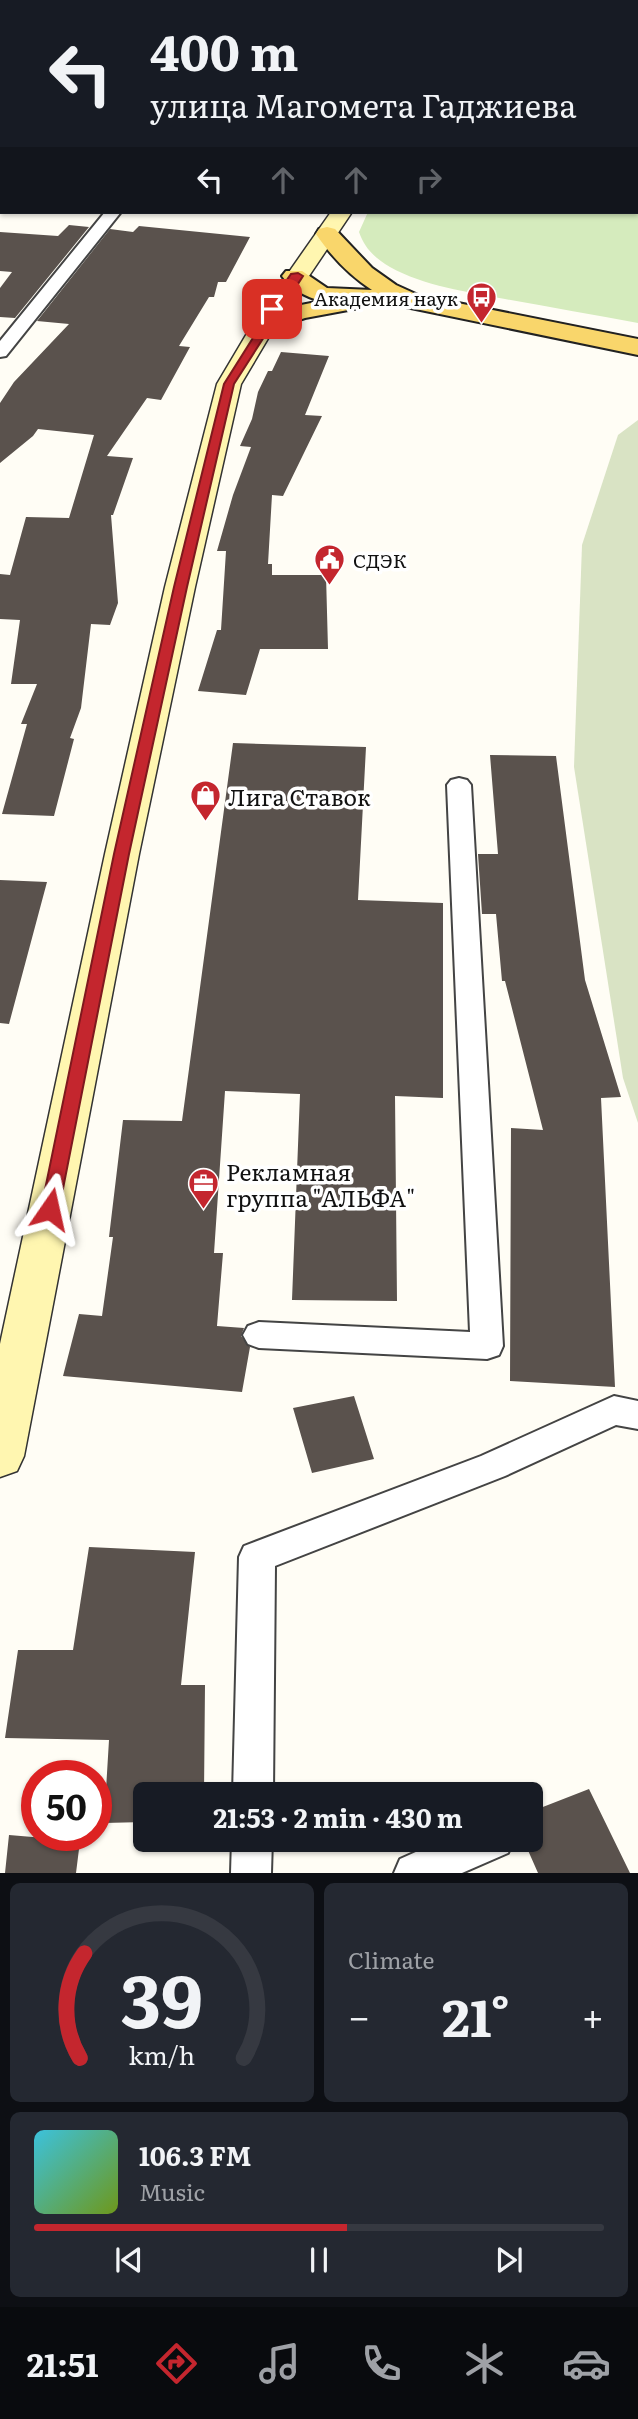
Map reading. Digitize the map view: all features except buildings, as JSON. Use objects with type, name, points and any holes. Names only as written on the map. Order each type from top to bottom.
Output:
[{"type":"main road","points":[[0,1456],[122,854],[180,587],[229,384],[264,325],[338,214]]},
{"type":"main road","points":[[0,1412],[114,853],[174,586],[225,384],[338,214]]},
{"type":"main road","points":[[327,234],[341,253],[387,296]]},
{"type":"main road","points":[[296,276],[315,292],[326,295],[387,296],[638,345]]},
{"type":"main road","points":[[264,325],[300,312],[387,296]]},
{"type":"street","points":[[0,352],[111,214]]},
{"type":"street","points":[[259,1335],[488,1346],[459,785]]},
{"type":"street","points":[[253,1782],[257,1557],[493,1466],[614,1410],[638,1415]]},
{"type":"street","points":[[251,1873],[252,1852]]},
{"type":"street","points":[[414,1873],[463,1852]]},
{"type":"green space","points":[[367,214],[638,214],[638,323],[432,284],[403,274],[385,264],[371,252],[359,232]]},
{"type":"green space","points":[[638,420],[638,1123],[623,1078],[574,767],[582,545],[618,435]]},
{"type":"place","name":"Академия наук","points":[[481,325]]},
{"type":"place","name":"СДЭК","points":[[330,587]]},
{"type":"place","name":"Лига Ставок","points":[[205,823]]},
{"type":"place","name":"Рекламная группа \"АЛЬФА\"","points":[[203,1211]]},
{"type":"route","points":[[50,1209],[122,854],[180,587],[229,384],[264,325],[298,276],[294,276],[272,309]]}]
